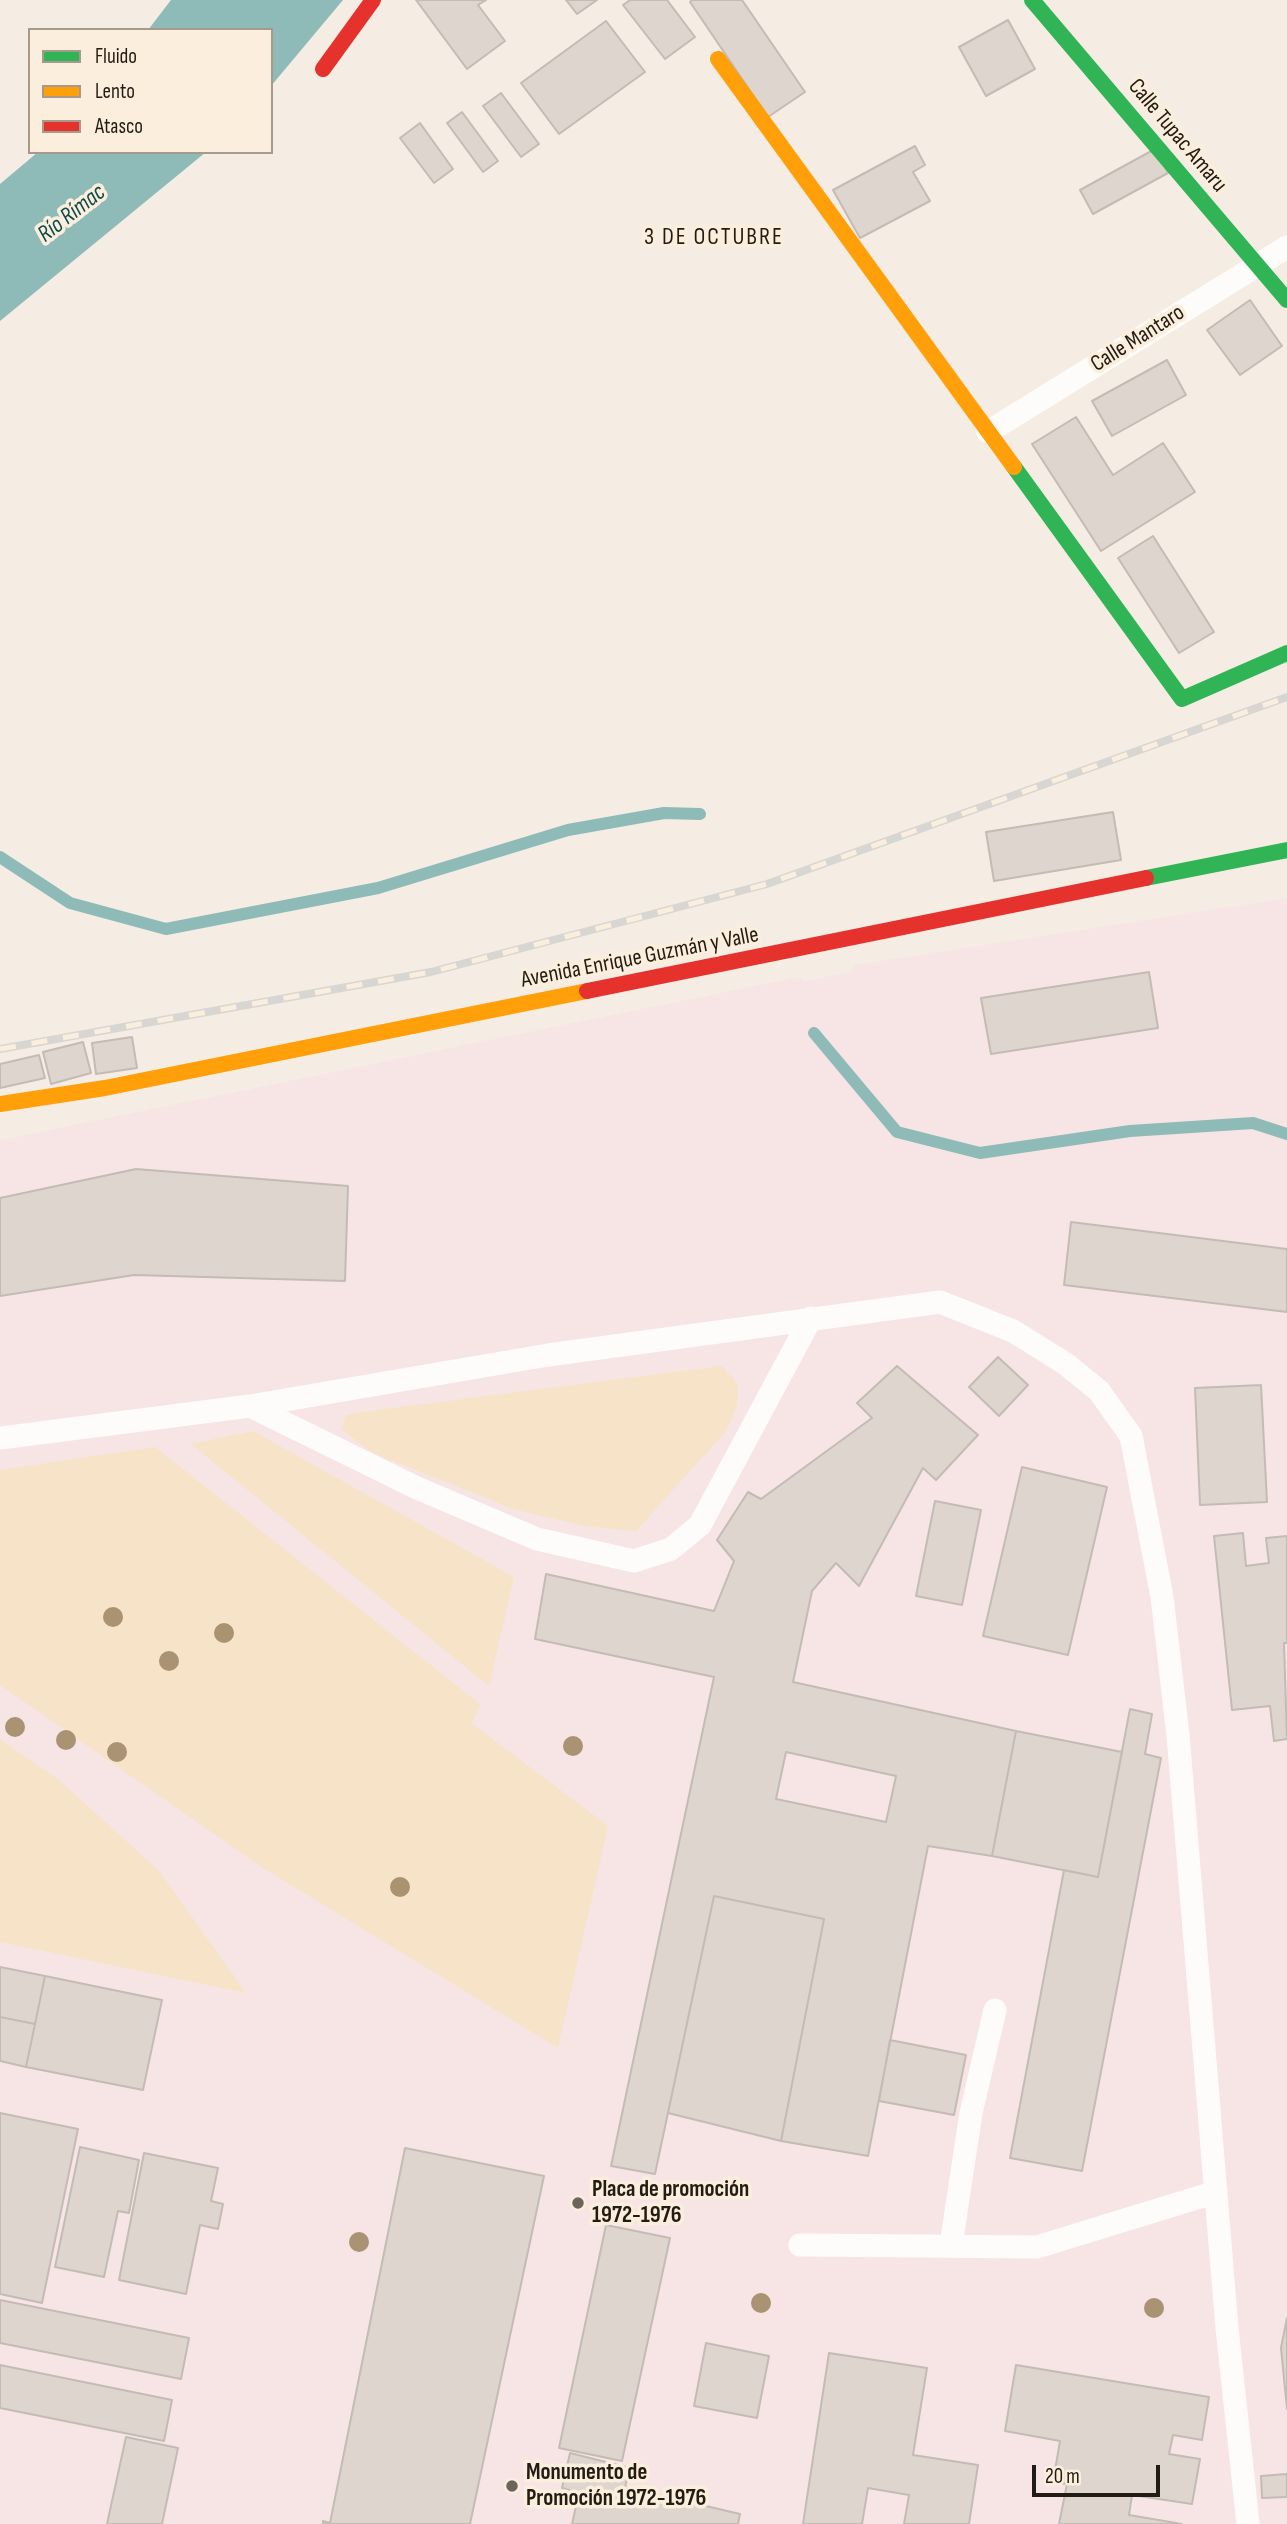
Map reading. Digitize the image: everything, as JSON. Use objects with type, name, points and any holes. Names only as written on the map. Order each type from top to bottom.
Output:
[{"type":"street","points":[[323,69],[373,0]]},
{"type":"street","name":"Calle Tupac Amaru","points":[[1032,0],[1287,300]]},
{"type":"street","points":[[718,59],[1182,699],[1287,653]]},
{"type":"street","name":"Avenida Enrique Guzmán y Valle","points":[[0,1104],[105,1088],[1287,850]]},
{"type":"lane","name":"Calle Mantaro","points":[[988,432],[1287,247]]},
{"type":"lane","points":[[0,1437],[250,1406],[548,1355],[940,1302],[1013,1331],[1066,1364],[1099,1391],[1131,1436],[1162,1597],[1174,1703],[1248,2524]]},
{"type":"lane","points":[[250,1406],[417,1488],[537,1539],[634,1561],[671,1549],[700,1524],[811,1318]]},
{"type":"lane","points":[[951,2245],[971,2113],[995,2010]]},
{"type":"lane","points":[[800,2245],[1037,2247],[1216,2192]]},
{"type":"shaded area","points":[[1287,898],[1287,2524],[0,2524],[0,1140],[798,977],[804,981],[851,972],[855,965]]},
{"type":"shaded area","points":[[721,1366],[738,1384],[737,1406],[726,1431],[636,1531],[584,1526],[513,1509],[371,1452],[341,1429],[346,1415],[362,1412]]},
{"type":"shaded area","points":[[253,1431],[514,1577],[489,1686],[191,1444]]},
{"type":"shaded area","points":[[155,1447],[481,1705],[471,1723],[608,1826],[558,2048],[263,1868],[0,1685],[0,1470]]},
{"type":"shaded area","points":[[0,1739],[59,1780],[159,1871],[246,1993],[0,1942]]},
{"type":"water","points":[[171,0],[343,0],[273,84],[273,28],[150,28]]},
{"type":"water","name":"Río Rímac","points":[[36,154],[204,154],[0,321],[0,184]]},
{"type":"building","points":[[416,0],[486,0],[478,5],[505,41],[467,69]]},
{"type":"building","points":[[566,0],[597,0],[577,14]]},
{"type":"building","points":[[630,0],[667,0],[695,37],[665,59],[623,5]]},
{"type":"building","points":[[742,0],[805,92],[768,117],[690,2]]},
{"type":"building","points":[[1008,20],[1035,69],[986,96],[959,47]]},
{"type":"building","points":[[606,21],[645,72],[559,134],[521,83]]},
{"type":"building","points":[[501,93],[539,144],[521,157],[483,106]]},
{"type":"building","points":[[462,112],[498,161],[483,172],[447,123]]},
{"type":"building","points":[[420,123],[453,169],[434,183],[400,138]]},
{"type":"building","points":[[915,146],[925,165],[913,172],[930,201],[860,238],[833,190]]},
{"type":"building","points":[[1155,149],[1168,173],[1093,214],[1080,190]]},
{"type":"building","points":[[1250,300],[1282,346],[1240,375],[1207,330]]},
{"type":"building","points":[[1167,360],[1186,395],[1112,436],[1092,401]]},
{"type":"building","points":[[1076,417],[1113,475],[1163,443],[1195,492],[1101,551],[1032,444]]},
{"type":"building","points":[[1153,536],[1214,632],[1179,653],[1118,558]]},
{"type":"building","points":[[1113,812],[1121,860],[994,881],[986,832]]},
{"type":"building","points":[[1149,972],[1158,1028],[991,1054],[981,998]]},
{"type":"building","points":[[132,1037],[137,1068],[96,1074],[92,1043]]},
{"type":"building","points":[[83,1042],[91,1073],[51,1084],[43,1052]]},
{"type":"building","points":[[39,1055],[45,1078],[0,1088],[0,1064]]},
{"type":"building","points":[[136,1169],[348,1186],[345,1281],[134,1275],[0,1296],[0,1198]]},
{"type":"building","points":[[1071,1222],[1287,1249],[1287,1312],[1064,1285]]},
{"type":"building","points":[[998,1357],[1028,1385],[999,1416],[969,1387]]},
{"type":"building","points":[[897,1366],[978,1435],[936,1480],[923,1468],[859,1586],[836,1563],[812,1591],[793,1682],[1016,1731],[992,1856],[928,1846],[868,2156],[781,2141],[824,1919],[714,1896],[655,2174],[611,2166],[714,1677],[535,1639],[546,1574],[714,1611],[734,1561],[717,1540],[748,1492],[761,1499],[872,1418],[857,1403]],"holes":[[[786,1752],[896,1776],[886,1822],[776,1799]]]},
{"type":"building","points":[[1261,1385],[1267,1502],[1200,1505],[1195,1388]]},
{"type":"building","points":[[1022,1467],[1107,1487],[1068,1655],[983,1636]]},
{"type":"building","points":[[935,1501],[981,1510],[962,1605],[916,1596]]},
{"type":"building","points":[[1243,1533],[1246,1566],[1269,1563],[1266,1538],[1287,1536],[1287,1643],[1284,1643],[1287,1739],[1274,1741],[1270,1706],[1232,1710],[1214,1536]]},
{"type":"building","points":[[1130,1709],[1152,1714],[1145,1754],[1161,1758],[1082,2171],[1010,2158],[1064,1870],[1098,1877]]},
{"type":"building","points":[[1016,1731],[1122,1752],[1098,1877],[992,1856]]},
{"type":"building","points":[[714,1896],[824,1919],[781,2141],[668,2113]]},
{"type":"building","points":[[0,1967],[45,1976],[35,2024],[0,2017]]},
{"type":"building","points":[[45,1976],[162,2000],[143,2090],[26,2067]]},
{"type":"building","points":[[0,2017],[35,2024],[26,2067],[0,2061]]},
{"type":"building","points":[[890,2040],[966,2055],[954,2115],[879,2101]]},
{"type":"building","points":[[0,2113],[78,2129],[42,2303],[0,2294]]},
{"type":"building","points":[[80,2147],[139,2160],[129,2213],[118,2211],[104,2277],[55,2267]]},
{"type":"building","points":[[405,2148],[544,2176],[470,2524],[323,2524],[323,2521],[330,2523]]},
{"type":"building","points":[[144,2153],[218,2168],[211,2201],[223,2204],[218,2229],[200,2225],[186,2294],[119,2280]]},
{"type":"building","points":[[606,2225],[670,2238],[622,2461],[559,2448]]},
{"type":"building","points":[[0,2300],[189,2338],[181,2379],[0,2343]]},
{"type":"building","points":[[1287,2318],[1287,2409],[1281,2348]]},
{"type":"building","points":[[706,2343],[769,2356],[757,2418],[694,2406]]},
{"type":"building","points":[[829,2353],[927,2368],[913,2455],[978,2465],[969,2524],[904,2524],[909,2495],[868,2488],[862,2524],[803,2524]]},
{"type":"building","points":[[0,2365],[172,2400],[164,2441],[0,2408]]},
{"type":"building","points":[[1016,2365],[1209,2397],[1202,2440],[1173,2435],[1169,2454],[1200,2459],[1192,2504],[1132,2495],[1129,2515],[1182,2524],[1059,2524],[1067,2484],[1053,2482],[1060,2441],[1005,2431]]},
{"type":"building","points":[[126,2437],[178,2448],[162,2524],[107,2524]]},
{"type":"building","points":[[570,2453],[630,2468],[625,2487],[740,2514],[738,2524],[572,2524],[579,2493],[562,2488]]},
{"type":"building","points":[[1287,2474],[1287,2497],[1262,2498],[1261,2476]]},
{"type":"waterway","points":[[0,857],[70,903],[166,929],[378,888],[568,830],[664,813],[700,814]]},
{"type":"waterway","points":[[814,1033],[897,1132],[980,1153],[1130,1131],[1253,1123],[1287,1134]]},
{"type":"railway","points":[[0,1049],[431,972],[767,884],[1287,697]]},
{"type":"traffic: fast","points":[[1032,0],[1287,300]]},
{"type":"traffic: fast","points":[[1014,467],[1182,699],[1287,653]]},
{"type":"traffic: fast","points":[[1146,878],[1287,850]]},
{"type":"traffic: slow","points":[[718,59],[1014,467]]},
{"type":"traffic: slow","points":[[0,1104],[105,1088],[587,991]]},
{"type":"traffic: jam","points":[[323,69],[373,0]]},
{"type":"traffic: jam","points":[[587,991],[1146,878]]},
{"type":"place","name":"Placa de promoción 1972-1976","points":[[578,2203]]},
{"type":"place","name":"Monumento de Promoción 1972-1976","points":[[512,2486]]},
{"type":"district","name":"3 DE OCTUBRE","points":[[714,238]]}]
